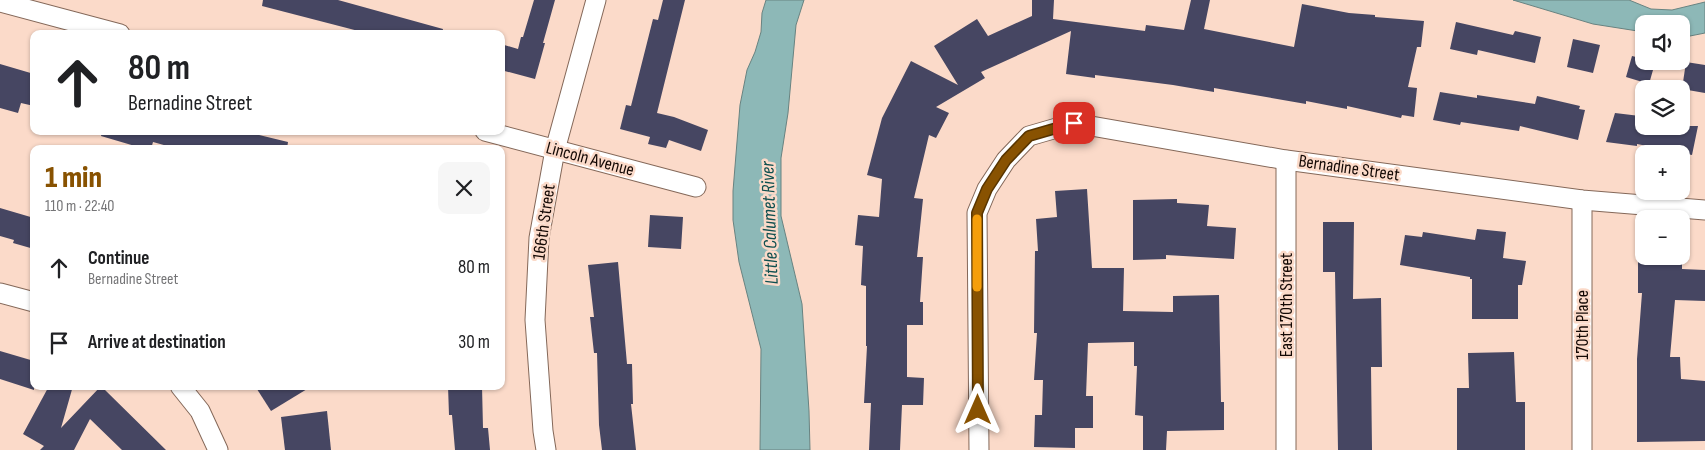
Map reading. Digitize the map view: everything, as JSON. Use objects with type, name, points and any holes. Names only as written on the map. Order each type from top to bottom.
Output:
[{"type":"street","name":"166th Street","points":[[546,450],[535,320],[539,238],[555,150],[596,0]]},
{"type":"street","points":[[0,2],[105,30]]},
{"type":"street","name":"Bernadine Street","points":[[979,450],[977,213],[987,189],[1006,160],[1029,136],[1074,123],[1286,160],[1582,200],[1705,210]]},
{"type":"street","name":"Lincoln Avenue","points":[[500,135],[696,187]]},
{"type":"street","name":"East 170th Street","points":[[1286,160],[1286,450]]},
{"type":"street","name":"170th Place","points":[[1582,200],[1582,450]]},
{"type":"street","points":[[0,293],[30,301]]},
{"type":"street","points":[[183,390],[200,411],[218,450]]},
{"type":"water","name":"Little Calumet River","points":[[766,0],[804,0],[796,25],[788,113],[781,158],[781,216],[802,304],[810,450],[760,450],[761,349],[739,262],[733,220],[733,191],[740,105],[747,70],[761,32],[762,13]]},
{"type":"water","points":[[1513,0],[1629,0],[1651,9],[1672,10],[1705,2],[1705,33],[1690,36],[1690,15],[1635,15],[1635,31],[1593,24]]},
{"type":"building","points":[[263,0],[338,0],[443,29],[355,30],[262,6]]},
{"type":"building","points":[[534,0],[555,0],[535,79],[505,71],[505,45],[518,49],[521,37],[523,37]]},
{"type":"building","points":[[663,0],[685,0],[657,113],[674,117],[708,130],[701,151],[669,140],[666,148],[648,144],[650,137],[620,129],[626,105],[631,106],[653,19],[658,20]]},
{"type":"building","points":[[1032,0],[1054,0],[1053,19],[1145,31],[1146,25],[1184,30],[1191,0],[1210,0],[1204,29],[1294,47],[1302,4],[1349,13],[1375,15],[1375,17],[1424,21],[1421,47],[1417,47],[1408,87],[1417,88],[1414,117],[1402,115],[1401,118],[1347,106],[1347,109],[1306,101],[1306,104],[1214,88],[1214,92],[1095,75],[1095,78],[1066,74],[1071,31],[981,72],[985,78],[936,107],[949,113],[936,138],[929,135],[914,198],[923,199],[917,257],[923,257],[920,302],[923,302],[923,325],[907,325],[907,377],[924,378],[923,405],[902,405],[900,450],[869,450],[871,403],[864,403],[867,346],[866,286],[861,285],[863,246],[855,245],[858,215],[879,217],[882,179],[867,175],[882,118],[911,61],[958,85],[934,46],[977,19],[988,36],[1032,16]]},
{"type":"building","points":[[1456,22],[1513,35],[1515,31],[1541,37],[1535,63],[1478,50],[1477,55],[1450,49]]},
{"type":"building","points":[[1573,39],[1600,45],[1593,73],[1567,67]]},
{"type":"building","points":[[1632,56],[1635,57],[1635,70],[1653,70],[1650,80],[1636,80],[1626,77]]},
{"type":"building","points":[[1690,63],[1705,65],[1705,93],[1690,90],[1690,80],[1683,80],[1685,70],[1690,70]]},
{"type":"building","points":[[0,64],[30,73],[30,105],[21,103],[18,113],[0,108]]},
{"type":"building","points":[[1440,92],[1477,98],[1477,95],[1535,104],[1537,96],[1580,106],[1579,109],[1585,110],[1578,140],[1520,126],[1519,131],[1461,122],[1460,125],[1433,120]]},
{"type":"building","points":[[1615,113],[1635,115],[1635,135],[1690,135],[1690,126],[1698,126],[1692,155],[1690,155],[1690,145],[1637,144],[1635,146],[1606,142]]},
{"type":"building","points":[[259,135],[288,142],[288,145],[164,145],[153,142],[152,145],[131,145],[101,136]]},
{"type":"building","points":[[1087,189],[1092,268],[1124,268],[1123,311],[1173,312],[1173,296],[1219,295],[1221,402],[1224,402],[1224,430],[1167,431],[1166,450],[1143,450],[1143,416],[1135,415],[1137,366],[1134,366],[1134,342],[1088,343],[1086,396],[1093,396],[1093,428],[1075,428],[1075,448],[1034,447],[1035,415],[1042,415],[1043,380],[1034,380],[1037,333],[1034,333],[1035,251],[1038,251],[1036,219],[1057,217],[1055,191]]},
{"type":"building","points":[[1177,199],[1177,203],[1209,205],[1207,226],[1236,228],[1234,259],[1166,255],[1166,259],[1133,260],[1133,200]]},
{"type":"building","points":[[0,208],[30,217],[30,248],[13,243],[14,240],[0,236]]},
{"type":"building","points":[[650,215],[683,217],[681,249],[648,247]]},
{"type":"building","points":[[1323,222],[1354,222],[1353,299],[1381,298],[1382,367],[1371,367],[1372,450],[1338,450],[1335,272],[1323,272]]},
{"type":"building","points":[[1477,229],[1506,232],[1503,258],[1526,261],[1522,285],[1518,285],[1518,319],[1472,319],[1472,279],[1470,277],[1400,265],[1405,235],[1422,237],[1423,232],[1475,240]]},
{"type":"building","points":[[618,262],[627,364],[632,364],[633,404],[631,404],[636,450],[602,450],[599,425],[597,353],[594,353],[590,317],[594,317],[588,265]]},
{"type":"building","points":[[1638,265],[1682,265],[1682,269],[1705,270],[1705,301],[1675,300],[1670,357],[1680,357],[1681,379],[1705,381],[1705,441],[1637,442],[1637,359],[1642,293],[1638,293]]},
{"type":"building","points":[[0,351],[30,360],[30,389],[0,379]]},
{"type":"building","points":[[1514,352],[1516,402],[1525,402],[1525,450],[1457,450],[1457,388],[1469,388],[1468,353]]},
{"type":"building","points":[[47,390],[72,390],[61,428],[97,390],[105,390],[166,450],[122,450],[90,419],[74,450],[40,450],[44,446],[23,434]]},
{"type":"building","points":[[258,390],[305,390],[271,411]]},
{"type":"building","points":[[448,390],[482,390],[483,428],[488,428],[490,450],[455,450],[452,415],[449,415]]},
{"type":"building","points":[[327,411],[331,450],[285,450],[281,417]]},
{"type":"slow traffic","points":[[977,219],[977,287]]},
{"type":"route","points":[[978,410],[977,213],[987,189],[1006,160],[1029,136],[1074,123]]}]
